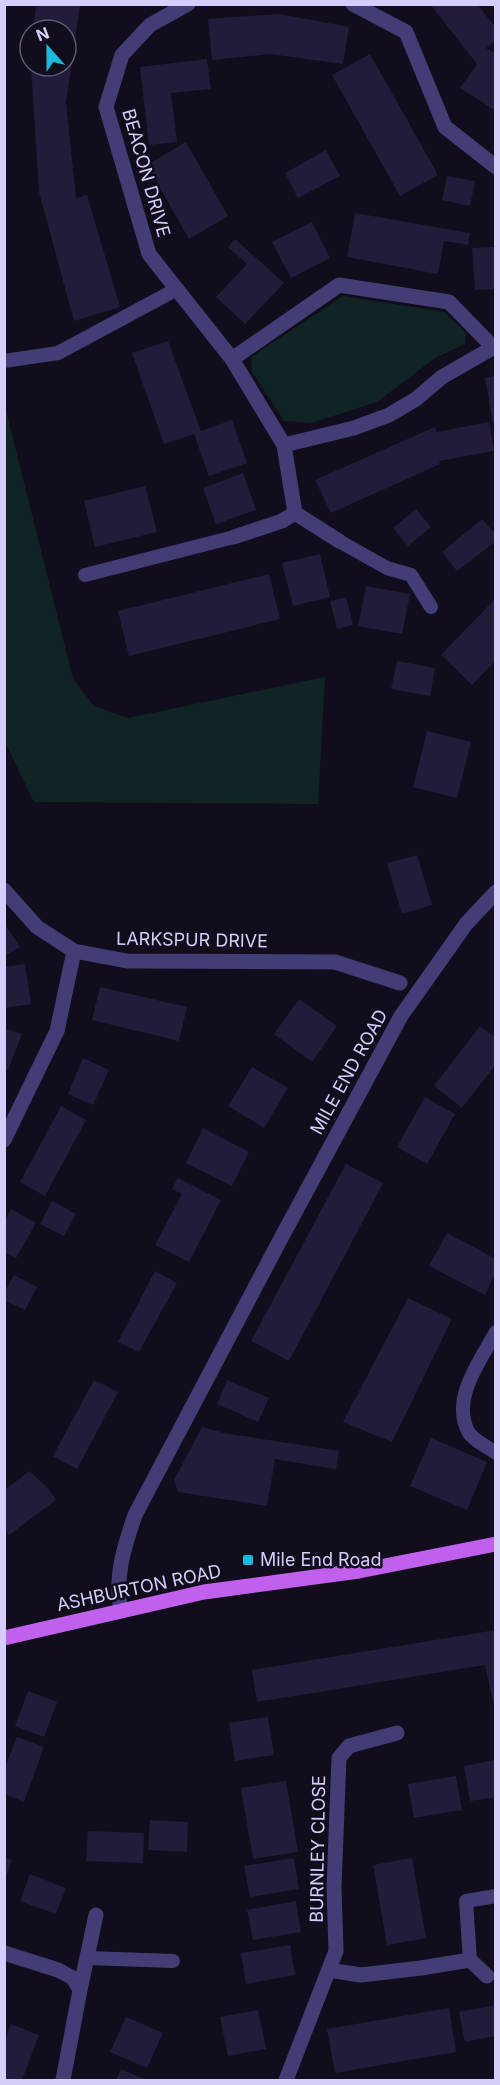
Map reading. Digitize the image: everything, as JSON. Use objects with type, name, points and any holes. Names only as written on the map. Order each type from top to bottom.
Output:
[{"type":"main road","name":"ASHBURTON ROAD","points":[[4,1638],[204,1592],[359,1571],[495,1544]]},
{"type":"street","name":"BEACON DRIVE","points":[[188,4],[150,25],[122,55],[106,106],[149,254],[232,359],[284,445]]},
{"type":"street","points":[[353,4],[406,32],[445,128],[495,167]]},
{"type":"street","points":[[232,359],[339,285],[449,302],[494,347],[442,377],[416,399],[389,415],[354,428],[284,445],[295,513],[339,541]]},
{"type":"street","points":[[234,537],[282,521],[295,513]]},
{"type":"street","name":"LARKSPUR DRIVE","points":[[4,890],[37,927],[74,951],[127,961],[334,962],[400,983]]},
{"type":"street","name":"MILE END ROAD","points":[[121,1611],[118,1595],[122,1554],[135,1515],[401,1016],[466,924],[495,892]]},
{"type":"street","points":[[4,1140],[57,1032],[74,951]]},
{"type":"street","name":"BURNLEY CLOSE","points":[[286,2080],[336,1951],[334,1887],[339,1758],[349,1746],[397,1733]]},
{"type":"street","points":[[63,2080],[96,1915]]},
{"type":"street","points":[[4,1953],[58,1970],[73,1978],[80,1990]]},
{"type":"street","points":[[329,1970],[361,1975],[470,1960],[487,1976]]},
{"type":"lane","points":[[4,361],[58,353],[177,290]]},
{"type":"lane","points":[[85,575],[234,537]]},
{"type":"lane","points":[[339,541],[387,568],[411,575],[431,607]]},
{"type":"lane","points":[[495,1332],[466,1387],[463,1418],[470,1435],[495,1453]]},
{"type":"lane","points":[[470,1960],[466,1901],[495,1896]]},
{"type":"lane","points":[[88,1958],[173,1961]]},
{"type":"green space","points":[[343,296],[444,312],[466,333],[465,344],[435,358],[377,402],[311,423],[284,421],[252,372],[251,357]]},
{"type":"green space","points":[[5,407],[73,679],[94,706],[128,718],[325,677],[318,804],[34,802],[5,742]]},
{"type":"building","points":[[37,4],[80,4],[78,18],[34,18]]},
{"type":"building","points":[[430,4],[477,4],[496,28],[496,40],[486,48],[496,54],[496,111],[460,88],[477,64]]},
{"type":"building","points":[[279,14],[349,27],[343,64],[270,54],[212,60],[208,19]]},
{"type":"building","points":[[370,54],[438,175],[400,196],[332,75]]},
{"type":"building","points":[[207,59],[211,89],[171,93],[177,142],[149,145],[140,67]]},
{"type":"building","points":[[32,78],[70,78],[66,103],[76,198],[87,195],[120,307],[74,321],[39,192]]},
{"type":"building","points":[[186,142],[228,216],[189,239],[147,165]]},
{"type":"building","points":[[326,150],[340,176],[298,198],[285,173]]},
{"type":"building","points":[[447,176],[475,181],[470,206],[442,200]]},
{"type":"building","points":[[355,213],[470,233],[468,245],[444,241],[438,274],[347,257]]},
{"type":"building","points":[[312,222],[330,258],[291,278],[272,242]]},
{"type":"building","points":[[235,239],[284,283],[245,324],[216,297],[247,264],[228,247]]},
{"type":"building","points":[[496,247],[496,289],[475,290],[472,248]]},
{"type":"building","points":[[168,341],[201,431],[232,420],[247,463],[209,476],[194,434],[164,444],[132,353]]},
{"type":"building","points":[[496,376],[496,422],[493,423],[485,378]]},
{"type":"building","points":[[489,422],[494,451],[439,461],[440,464],[331,513],[315,480],[435,427],[437,432]]},
{"type":"building","points":[[243,473],[256,510],[216,524],[203,488]]},
{"type":"building","points":[[145,486],[157,532],[95,547],[84,501]]},
{"type":"building","points":[[416,509],[431,527],[408,546],[393,528]]},
{"type":"building","points":[[482,519],[496,535],[496,541],[457,571],[442,552]]},
{"type":"building","points":[[320,554],[330,597],[293,606],[282,563]]},
{"type":"building","points":[[269,574],[280,619],[129,656],[118,611]]},
{"type":"building","points":[[366,586],[410,594],[402,634],[358,626]]},
{"type":"building","points":[[346,597],[353,625],[337,629],[330,601]]},
{"type":"building","points":[[496,598],[496,660],[472,685],[441,655]]},
{"type":"building","points":[[397,661],[435,668],[430,696],[391,689]]},
{"type":"building","points":[[427,731],[471,742],[457,798],[413,787]]},
{"type":"building","points":[[417,855],[432,905],[402,914],[387,863]]},
{"type":"building","points":[[4,923],[20,947],[4,956]]},
{"type":"building","points":[[25,964],[31,1004],[4,1008],[4,967]]},
{"type":"building","points":[[100,987],[187,1007],[179,1041],[92,1020]]},
{"type":"building","points":[[299,999],[337,1026],[312,1062],[274,1034]]},
{"type":"building","points":[[480,1026],[496,1038],[496,1064],[462,1108],[434,1086]]},
{"type":"building","points":[[4,1028],[22,1034],[8,1070],[4,1069]]},
{"type":"building","points":[[83,1058],[109,1070],[93,1105],[68,1094]]},
{"type":"building","points":[[252,1067],[288,1088],[264,1128],[228,1106]]},
{"type":"building","points":[[425,1097],[455,1114],[427,1164],[397,1147]]},
{"type":"building","points":[[61,1106],[86,1120],[45,1196],[20,1182]]},
{"type":"building","points":[[203,1128],[249,1152],[232,1186],[186,1163]]},
{"type":"building","points":[[346,1164],[383,1183],[289,1361],[251,1341]]},
{"type":"building","points":[[178,1178],[221,1200],[189,1262],[155,1245],[182,1194],[172,1189]]},
{"type":"building","points":[[52,1201],[76,1214],[64,1236],[40,1224]]},
{"type":"building","points":[[11,1209],[36,1223],[16,1258],[4,1252],[4,1222]]},
{"type":"building","points":[[447,1233],[496,1259],[496,1272],[485,1295],[429,1266]]},
{"type":"building","points":[[155,1271],[177,1283],[139,1352],[118,1342]]},
{"type":"building","points":[[14,1275],[37,1287],[25,1310],[4,1300],[4,1293]]},
{"type":"building","points":[[408,1298],[452,1319],[392,1442],[343,1422]]},
{"type":"building","points":[[94,1380],[118,1392],[77,1469],[53,1456]]},
{"type":"building","points":[[227,1380],[269,1398],[258,1422],[217,1404]]},
{"type":"building","points":[[202,1427],[224,1433],[339,1451],[336,1469],[275,1459],[267,1506],[178,1492],[174,1480]]},
{"type":"building","points":[[431,1438],[487,1462],[467,1510],[410,1486]]},
{"type":"building","points":[[29,1471],[47,1487],[56,1500],[9,1535],[5,1529],[5,1490]]},
{"type":"building","points":[[496,1630],[496,1715],[485,1665],[257,1702],[252,1670]]},
{"type":"building","points":[[28,1691],[57,1702],[44,1737],[15,1726]]},
{"type":"building","points":[[268,1717],[274,1755],[235,1761],[229,1723]]},
{"type":"building","points":[[17,1737],[44,1747],[24,1802],[4,1794],[4,1770]]},
{"type":"building","points":[[496,1760],[496,1797],[470,1801],[464,1766]]},
{"type":"building","points":[[456,1776],[462,1810],[414,1818],[408,1784]]},
{"type":"building","points":[[286,1781],[298,1852],[253,1859],[241,1788]]},
{"type":"building","points":[[150,1820],[188,1822],[187,1852],[148,1850]]},
{"type":"building","points":[[88,1831],[144,1833],[143,1863],[86,1861]]},
{"type":"building","points":[[4,1857],[12,1860],[5,1878],[4,1878]]},
{"type":"building","points":[[294,1858],[299,1889],[250,1897],[244,1866]]},
{"type":"building","points":[[412,1858],[426,1938],[387,1945],[373,1865]]},
{"type":"building","points":[[30,1874],[66,1888],[56,1914],[20,1901]]},
{"type":"building","points":[[296,1901],[301,1932],[253,1940],[247,1910]]},
{"type":"building","points":[[290,1945],[295,1975],[246,1984],[241,1953]]},
{"type":"building","points":[[496,2005],[496,2036],[465,2042],[459,2012]]},
{"type":"building","points":[[449,2008],[456,2052],[335,2073],[327,2029]]},
{"type":"building","points":[[258,2010],[266,2049],[228,2056],[220,2017]]},
{"type":"building","points":[[126,2017],[163,2033],[147,2068],[110,2052]]},
{"type":"building","points":[[11,2024],[39,2035],[22,2080],[4,2080],[4,2043]]},
{"type":"building","points":[[121,2069],[147,2080],[116,2080]]},
{"type":"place","name":"Mile End Road","points":[[248,1560]]}]
